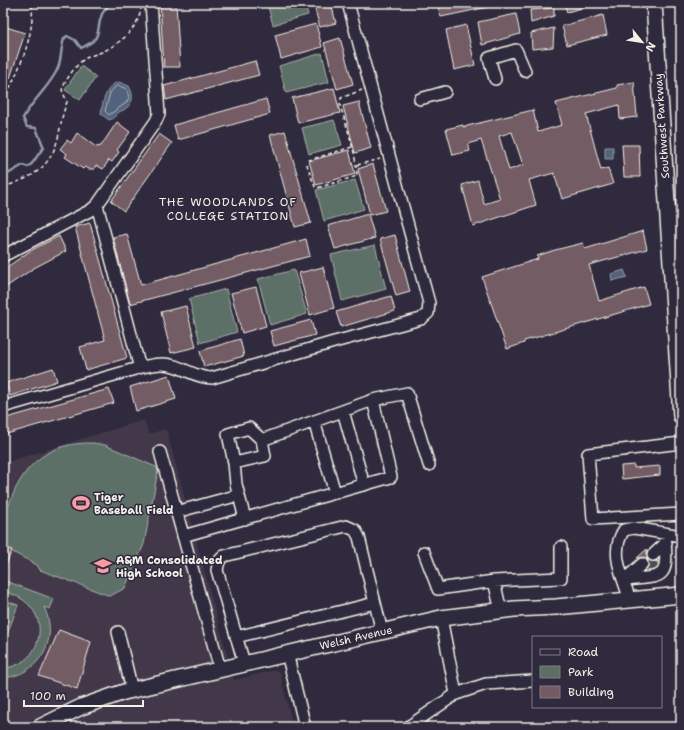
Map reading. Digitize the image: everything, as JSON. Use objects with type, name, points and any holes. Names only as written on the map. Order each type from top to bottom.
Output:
[{"type":"main road","name":"Southwest Parkway","points":[[654,3],[681,416]]},
{"type":"main road","name":"Welsh Avenue","points":[[40,727],[81,707],[132,690],[441,618],[501,610],[681,595]]},
{"type":"street","points":[[3,256],[97,205],[152,127],[158,114],[152,3]]},
{"type":"street","points":[[3,407],[142,367],[162,364],[179,368],[202,378],[212,378],[334,342],[421,319],[428,313],[429,303],[348,3]]},
{"type":"street","points":[[495,79],[489,58],[516,50],[525,71]]},
{"type":"street","points":[[420,99],[445,92]]},
{"type":"street","points":[[97,205],[138,361],[142,367]]},
{"type":"street","points":[[262,440],[373,400],[407,393],[430,465]]},
{"type":"street","points":[[183,536],[391,477],[373,400]]},
{"type":"street","points":[[343,411],[364,485]]},
{"type":"street","points":[[314,421],[335,493]]},
{"type":"street","points":[[234,463],[265,456],[262,440],[249,428],[228,434],[245,519]]},
{"type":"street","points":[[681,443],[588,454],[593,519],[681,514]]},
{"type":"street","points":[[160,452],[220,669]]},
{"type":"street","points":[[176,512],[239,494]]},
{"type":"street","points":[[244,664],[217,570],[219,561],[224,556],[346,526],[355,530],[359,537],[382,632]]},
{"type":"street","points":[[630,600],[617,561],[619,538],[624,530],[634,528],[666,543]]},
{"type":"street","points":[[655,557],[666,543],[681,536]]},
{"type":"street","points":[[624,580],[644,571],[662,574],[666,569],[666,543]]},
{"type":"street","points":[[424,552],[438,589],[494,581],[561,578],[561,547]]},
{"type":"street","points":[[494,581],[501,610]]},
{"type":"street","points":[[236,637],[375,603]]},
{"type":"street","points":[[441,618],[456,694]]},
{"type":"street","points":[[118,632],[132,690]]},
{"type":"street","points":[[287,653],[304,727]]},
{"type":"street","points":[[408,727],[456,694],[486,684],[532,681]]},
{"type":"path","points":[[3,101],[19,68],[26,46],[33,13],[32,3]]},
{"type":"path","points":[[3,187],[23,181],[36,173],[48,161],[58,139],[61,115],[67,102],[62,90],[65,83],[86,58],[104,51],[125,38],[132,29],[141,9],[141,3]]},
{"type":"path","points":[[352,147],[309,160],[308,165],[315,187],[317,188],[357,176],[357,165],[352,147],[340,105],[341,98],[371,88]]},
{"type":"path","points":[[357,165],[390,156]]},
{"type":"shaded area","name":"A&M Consolidated High School","points":[[144,420],[149,434],[166,429],[234,680],[275,670],[280,672],[293,727],[3,727],[3,463]]},
{"type":"green space","points":[[267,3],[305,3],[308,15],[273,25]]},
{"type":"green space","points":[[322,53],[329,82],[286,93],[279,66]]},
{"type":"green space","points":[[81,66],[96,77],[80,100],[65,90]]},
{"type":"green space","points":[[334,120],[342,145],[309,154],[302,128]]},
{"type":"green space","points":[[355,180],[364,209],[324,221],[316,190]]},
{"type":"green space","points":[[375,245],[386,289],[342,301],[331,255]]},
{"type":"green space","points":[[294,270],[307,314],[270,325],[258,279]]},
{"type":"green space","points":[[226,289],[237,332],[200,343],[189,299]]},
{"type":"green space","name":"Tiger Baseball Field","points":[[93,443],[105,445],[156,467],[158,471],[144,544],[125,588],[110,596],[40,570],[37,565],[3,547],[3,519],[16,488],[31,466],[52,451],[64,446]]},
{"type":"green space","points":[[3,580],[54,599],[50,609],[44,607],[48,619],[49,632],[48,643],[43,654],[36,663],[27,670],[16,675],[3,678],[3,668],[14,666],[31,654],[36,646],[39,636],[39,626],[36,616],[27,603],[10,593],[3,591]]},
{"type":"green space","points":[[3,600],[18,605],[3,645]]},
{"type":"water","points":[[119,82],[129,86],[132,93],[132,101],[128,107],[109,120],[101,114],[103,104],[108,90],[115,83]]},
{"type":"water","points":[[605,147],[613,147],[613,159],[605,159]]},
{"type":"water","points":[[624,270],[627,277],[612,281],[611,274]]},
{"type":"building","points":[[160,3],[176,3],[180,67],[164,67]]},
{"type":"building","points":[[313,3],[331,3],[336,23],[320,27]]},
{"type":"building","points":[[437,3],[498,3],[498,5],[441,17]]},
{"type":"building","points":[[564,3],[592,3],[592,5],[567,12]]},
{"type":"building","points":[[554,8],[554,16],[531,23],[530,10]]},
{"type":"building","points":[[516,14],[520,34],[482,45],[478,22]]},
{"type":"building","points":[[603,15],[607,35],[567,45],[562,26]]},
{"type":"building","points":[[316,24],[322,47],[281,59],[275,35]]},
{"type":"building","points":[[466,25],[475,65],[454,70],[446,30]]},
{"type":"building","points":[[3,26],[25,33],[10,78],[3,76]]},
{"type":"building","points":[[554,28],[553,47],[532,49],[531,33]]},
{"type":"building","points":[[340,38],[353,84],[337,89],[324,43]]},
{"type":"building","points":[[255,61],[259,75],[166,100],[164,86]]},
{"type":"building","points":[[634,82],[637,117],[620,119],[619,105],[586,114],[601,170],[608,168],[613,184],[562,199],[554,173],[529,180],[536,205],[473,226],[462,185],[478,180],[484,204],[500,199],[481,140],[468,144],[470,151],[453,155],[446,129],[463,125],[463,127],[533,110],[538,132],[562,125],[556,103],[617,88],[617,85]],"holes":[[[512,132],[523,165],[509,170],[499,136]]]},
{"type":"building","points":[[334,88],[340,113],[298,123],[292,98]]},
{"type":"building","points":[[266,99],[270,114],[178,140],[174,125]]},
{"type":"building","points":[[359,102],[371,148],[355,153],[343,106]]},
{"type":"building","points":[[117,122],[130,132],[117,150],[119,152],[112,162],[109,160],[103,169],[96,165],[94,169],[85,167],[83,169],[65,157],[67,154],[60,149],[67,140],[71,143],[77,133],[96,147],[101,146]]},
{"type":"building","points":[[285,131],[311,223],[295,227],[270,135]]},
{"type":"building","points":[[159,134],[172,143],[124,211],[111,201]]},
{"type":"building","points":[[622,145],[639,145],[640,177],[624,177]]},
{"type":"building","points":[[349,150],[355,174],[316,185],[309,161]]},
{"type":"building","points":[[373,164],[386,211],[370,215],[358,169]]},
{"type":"building","points":[[368,214],[375,238],[335,249],[328,226]]},
{"type":"building","points":[[90,223],[127,358],[86,370],[80,347],[105,340],[75,227]]},
{"type":"building","points":[[643,231],[647,249],[589,265],[599,301],[644,287],[649,304],[524,341],[524,343],[507,349],[482,277],[538,259],[537,256],[555,250],[583,243],[585,249]]},
{"type":"building","points":[[127,234],[141,285],[306,239],[310,256],[130,304],[113,237]]},
{"type":"building","points":[[395,235],[410,292],[396,296],[380,239]]},
{"type":"building","points":[[59,236],[66,251],[34,268],[3,289],[3,270],[30,251]]},
{"type":"building","points":[[323,267],[334,308],[310,315],[299,273]]},
{"type":"building","points":[[256,287],[266,326],[242,333],[231,293]]},
{"type":"building","points":[[391,296],[395,311],[341,327],[336,312]]},
{"type":"building","points":[[186,306],[196,347],[171,353],[161,312]]},
{"type":"building","points":[[311,320],[315,335],[274,346],[270,331]]},
{"type":"building","points":[[240,339],[244,356],[204,367],[200,351]]},
{"type":"building","points":[[53,368],[57,381],[10,396],[6,383]]},
{"type":"building","points":[[169,375],[176,399],[136,411],[130,387]]},
{"type":"building","points":[[109,389],[114,403],[3,435],[3,419]]},
{"type":"building","points":[[634,465],[634,468],[660,466],[660,475],[622,479],[621,466]]},
{"type":"building","points":[[3,547],[12,550],[3,572]]},
{"type":"building","points":[[647,549],[648,559],[651,562],[658,561],[656,568],[648,571],[647,569],[649,563],[647,559],[644,557],[637,558]]},
{"type":"building","points":[[59,630],[91,642],[77,689],[39,676]]},
{"type":"waterway","points":[[3,175],[6,175],[23,165],[28,167],[33,163],[44,148],[36,128],[27,127],[23,118],[58,68],[64,39],[67,36],[75,40],[81,48],[93,41],[98,34],[102,14],[110,3]]},
{"type":"tunnel","points":[[648,570],[658,560]]},
{"type":"place","name":"Tiger Baseball Field","points":[[81,503]]},
{"type":"place","name":"A&M Consolidated High School","points":[[103,566]]},
{"type":"district","name":"THE WOODLANDS OF COLLEGE STATION","points":[[228,209]]}]
